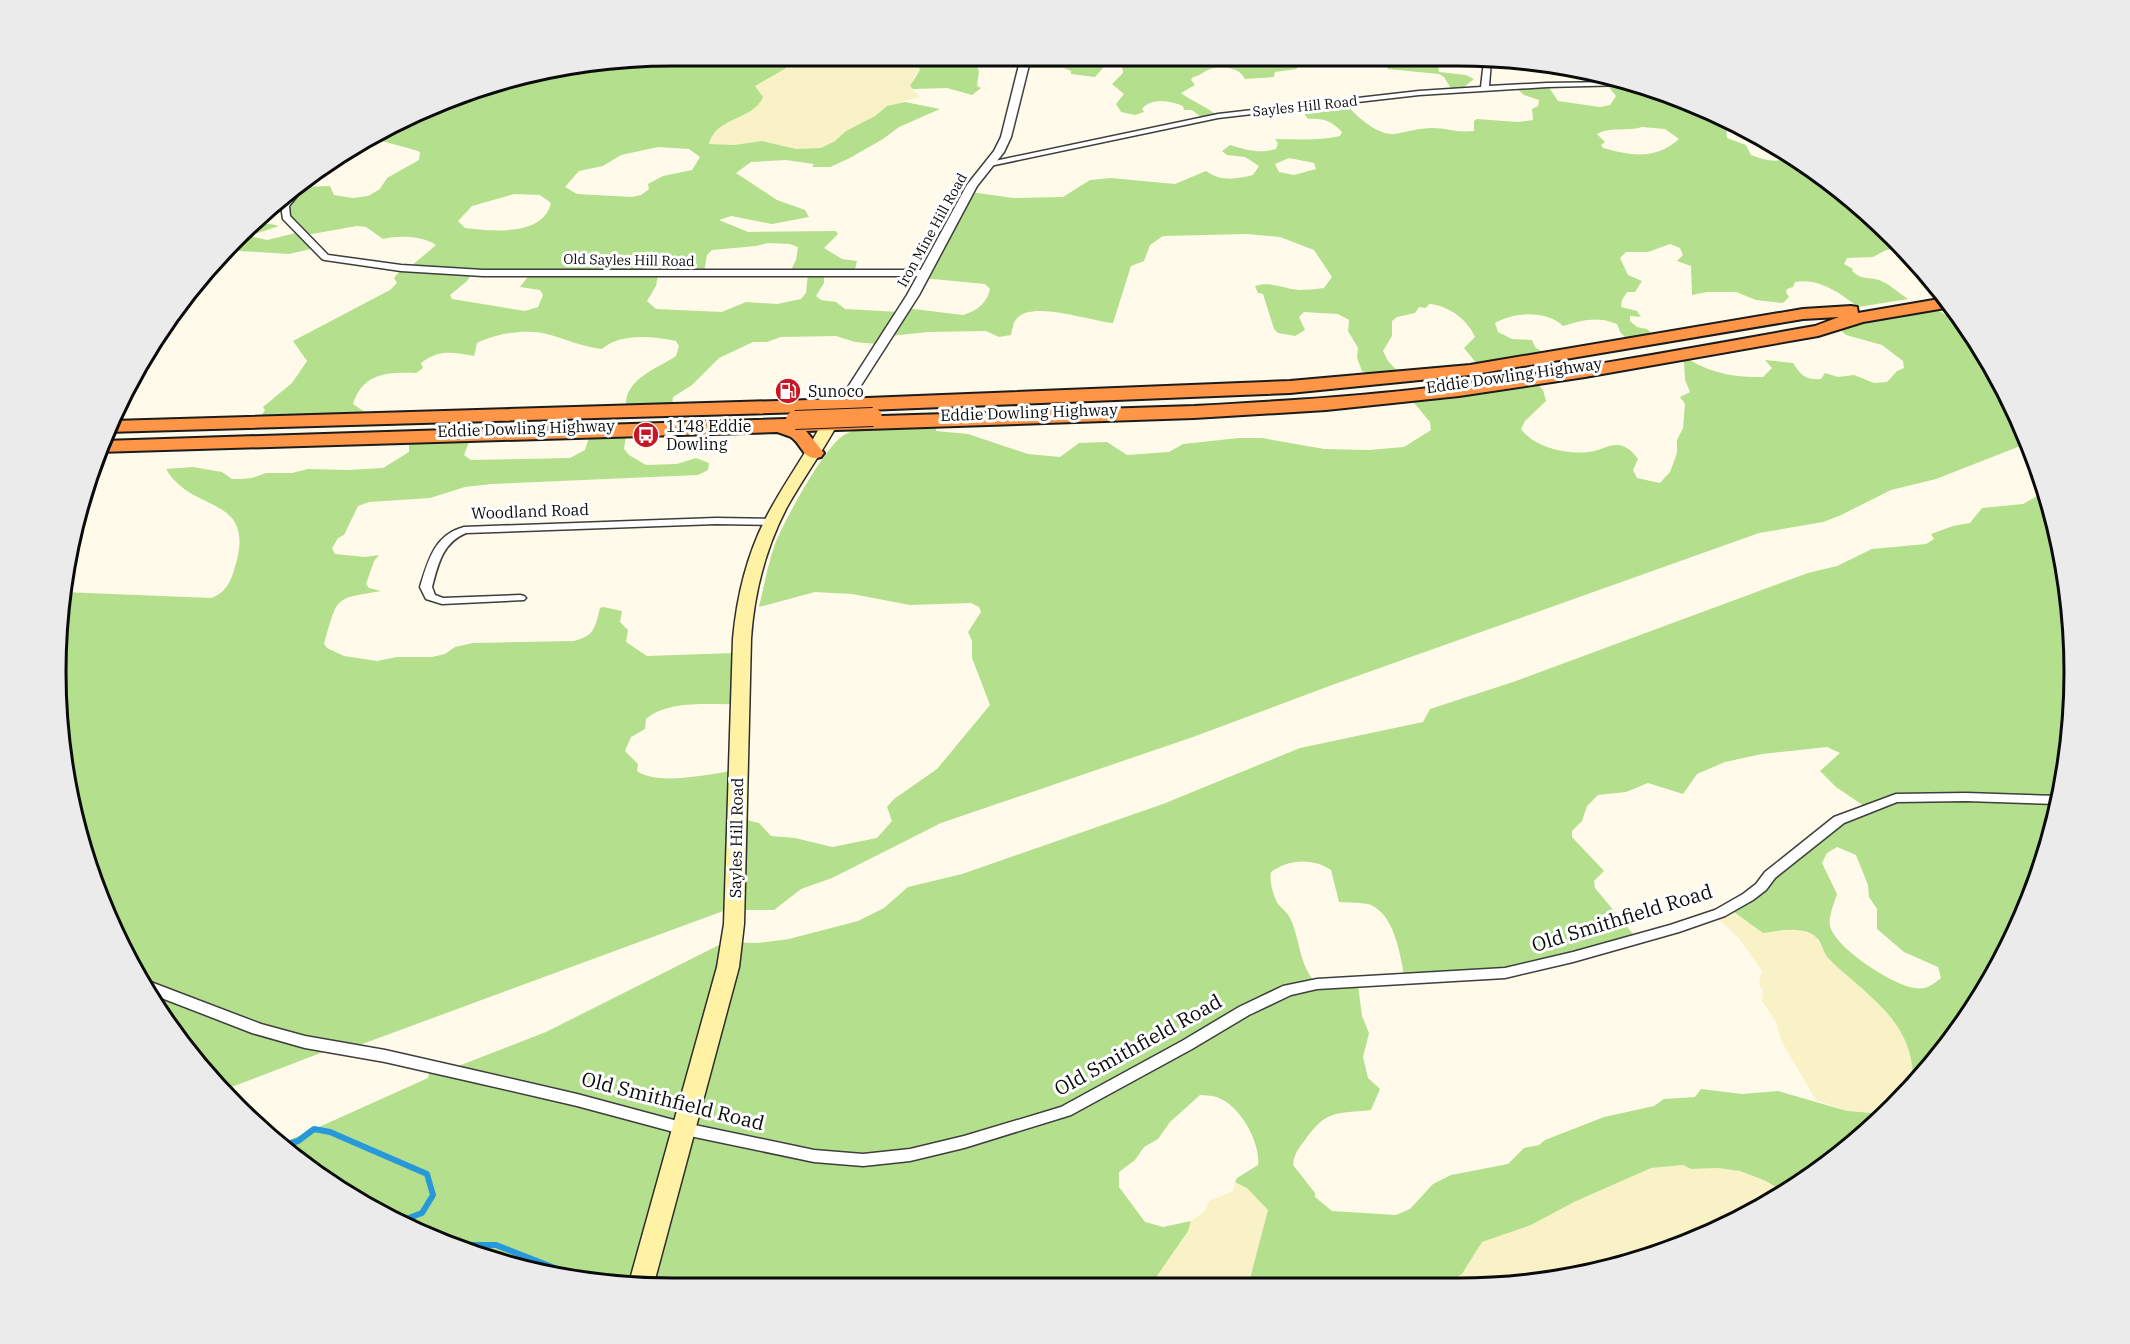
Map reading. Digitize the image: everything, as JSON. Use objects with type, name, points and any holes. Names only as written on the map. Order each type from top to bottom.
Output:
[{"type":"highway","points":[[1855,315],[1934,297]]},
{"type":"highway","points":[[118,427],[1211,392],[1378,380],[1497,366],[1803,314],[1855,315],[1940,304]]},
{"type":"highway","name":"Eddie Dowling Highway","points":[[112,441],[872,417],[1204,411],[1406,396],[1585,372],[1818,331],[1855,315]]},
{"type":"highway","points":[[790,420],[800,435],[821,440],[872,417]]},
{"type":"highway","points":[[109,447],[790,420],[821,440]]},
{"type":"highway","name":"Eddie Dowling Highway","points":[[116,432],[790,420]]},
{"type":"main road","name":"Sayles Hill Road","points":[[643,1277],[728,967],[734,924],[743,617],[757,555],[772,522],[821,440]]},
{"type":"street","name":"Iron Mine Hill Road","points":[[843,405],[913,295],[972,185],[995,159],[1006,137],[1023,66]]},
{"type":"street","points":[[1485,88],[1487,67]]},
{"type":"street","name":"Sayles Hill Road","points":[[990,164],[1218,116],[1419,93],[1485,88],[1605,85]]},
{"type":"street","name":"Old Sayles Hill Road","points":[[286,205],[286,217],[320,254],[334,260],[401,268],[483,273],[924,273]]},
{"type":"street","name":"Sayles Hill Road","points":[[821,440],[843,405]]},
{"type":"street","name":"Woodland Road","points":[[520,598],[442,601],[430,597],[426,587],[438,550],[445,539],[464,530],[716,521],[772,522]]},
{"type":"street","name":"Old Smithfield Road","points":[[156,990],[257,1029],[305,1042],[386,1056],[484,1078],[685,1129],[823,1157],[863,1160],[910,1155],[964,1142],[1066,1111],[1244,1011],[1301,986],[1504,973],[1618,945],[1720,913],[1761,887],[1770,875],[1829,827],[1877,804],[1896,798],[1929,796],[2050,800]]},
{"type":"shaded area","points":[[772,66],[918,66],[920,70],[914,77],[911,88],[921,97],[887,106],[875,116],[846,131],[835,141],[821,148],[796,149],[762,141],[734,145],[709,144],[711,134],[763,97],[755,86]]},
{"type":"shaded area","points":[[1730,909],[1763,933],[1797,929],[1816,937],[1827,956],[1874,998],[1901,1030],[1911,1053],[1913,1073],[1874,1113],[1847,1111],[1816,1100],[1782,1042],[1775,1020],[1762,1001],[1763,992],[1759,984],[1762,971],[1739,938],[1715,916]]},
{"type":"shaded area","points":[[1683,1165],[1691,1169],[1718,1168],[1740,1171],[1776,1188],[1726,1216],[1690,1232],[1615,1257],[1537,1273],[1456,1278],[1462,1274],[1482,1242],[1531,1225],[1574,1202],[1651,1168]]},
{"type":"shaded area","points":[[1235,1182],[1247,1188],[1268,1210],[1250,1278],[1156,1278],[1188,1231],[1191,1221],[1204,1212],[1210,1201],[1233,1191]]},
{"type":"green space","points":[[784,66],[786,68],[755,86],[763,97],[758,105],[719,128],[709,144],[734,145],[762,141],[796,149],[821,148],[835,141],[846,131],[875,116],[887,106],[905,102],[940,109],[899,127],[883,139],[830,167],[812,167],[814,164],[786,160],[751,162],[736,173],[777,200],[805,210],[809,217],[772,224],[731,216],[719,220],[748,232],[836,231],[838,234],[824,248],[842,259],[857,261],[854,273],[824,275],[824,283],[816,296],[821,300],[836,302],[845,309],[899,312],[905,308],[963,315],[977,309],[984,302],[990,289],[985,284],[923,278],[971,192],[1013,198],[1063,197],[1090,180],[1111,178],[1175,184],[1206,171],[1223,178],[1253,175],[1259,166],[1245,157],[1227,155],[1222,151],[1230,145],[1253,151],[1264,151],[1276,149],[1278,143],[1275,139],[1315,139],[1340,136],[1342,132],[1334,125],[1319,119],[1308,119],[1299,106],[1344,102],[1373,128],[1394,134],[1427,128],[1474,131],[1474,121],[1477,119],[1518,122],[1533,120],[1532,109],[1538,106],[1539,100],[1524,95],[1515,87],[1548,86],[1558,101],[1600,107],[1610,105],[1616,96],[1607,85],[1653,98],[1690,112],[1726,128],[1727,138],[1746,145],[1751,155],[1775,161],[1781,160],[1795,168],[1858,216],[1893,249],[1873,257],[1847,258],[1844,264],[1853,269],[1852,271],[1858,276],[1882,281],[1908,299],[1858,307],[1821,284],[1804,281],[1795,282],[1793,287],[1787,289],[1789,297],[1783,303],[1756,300],[1736,292],[1707,292],[1692,295],[1691,266],[1677,261],[1683,255],[1680,248],[1670,244],[1648,252],[1626,252],[1620,258],[1628,275],[1642,281],[1635,292],[1627,292],[1621,307],[1637,311],[1641,317],[1630,316],[1630,321],[1637,327],[1647,329],[1659,341],[1634,346],[1620,332],[1617,324],[1603,320],[1584,321],[1563,326],[1548,317],[1520,315],[1495,323],[1498,332],[1512,339],[1532,340],[1535,347],[1551,359],[1481,369],[1464,348],[1475,337],[1468,325],[1450,310],[1429,304],[1426,308],[1419,307],[1415,313],[1397,317],[1392,321],[1392,336],[1383,351],[1388,361],[1400,374],[1380,380],[1362,371],[1357,358],[1358,348],[1348,331],[1349,320],[1338,314],[1304,312],[1299,317],[1305,330],[1295,336],[1278,333],[1274,329],[1263,294],[1258,293],[1255,286],[1272,285],[1299,290],[1324,288],[1332,277],[1314,250],[1280,237],[1247,234],[1163,236],[1150,245],[1144,261],[1131,266],[1113,323],[1061,313],[1033,311],[1022,314],[1015,321],[1011,335],[999,337],[986,331],[928,332],[890,336],[877,344],[855,342],[836,336],[781,337],[767,342],[753,342],[719,358],[692,385],[673,397],[672,406],[626,405],[627,396],[637,381],[676,356],[679,346],[676,341],[647,337],[627,338],[602,349],[547,334],[513,333],[488,338],[477,343],[474,356],[452,353],[434,355],[421,363],[423,368],[416,373],[377,376],[363,386],[353,404],[369,415],[260,418],[265,410],[263,407],[292,383],[307,361],[293,341],[390,290],[397,283],[394,278],[403,267],[410,267],[436,245],[411,237],[383,239],[366,227],[357,226],[306,235],[315,248],[289,254],[236,251],[250,236],[267,240],[300,232],[289,219],[285,208],[309,187],[330,186],[334,195],[353,198],[368,196],[380,189],[387,178],[419,160],[420,152],[380,141],[440,112],[477,98],[554,78],[632,67]],"holes":[[[1642,127],[1665,129],[1679,139],[1670,146],[1652,153],[1633,154],[1603,148],[1601,145],[1605,142],[1597,134],[1608,130]],[[658,147],[689,149],[700,157],[692,170],[663,176],[648,184],[649,189],[641,195],[632,197],[577,194],[565,187],[579,171],[603,166],[621,155]],[[1289,158],[1314,163],[1316,169],[1294,175],[1279,172],[1275,164]],[[514,194],[540,195],[551,203],[546,214],[538,222],[527,227],[488,230],[465,228],[458,221],[472,206]],[[768,243],[790,244],[798,247],[796,260],[790,272],[808,274],[806,293],[801,299],[777,304],[746,302],[722,312],[656,309],[647,301],[656,286],[658,274],[704,272],[707,255],[712,250]],[[473,272],[530,274],[520,287],[540,290],[543,295],[538,307],[525,311],[452,299],[450,295],[467,281]]]},
{"type":"green space","points":[[918,66],[977,66],[979,71],[977,86],[981,88],[972,95],[947,88],[913,89],[910,86],[920,70]]},
{"type":"green space","points":[[1025,66],[1100,66],[1103,68],[1095,77],[1071,74],[1071,71],[1064,68],[1025,68]]},
{"type":"green space","points":[[1122,66],[1296,66],[1297,69],[1275,72],[1274,77],[1245,79],[1235,70],[1220,68],[1210,69],[1193,77],[1191,80],[1195,85],[1181,93],[1216,115],[1201,117],[1192,110],[1184,110],[1183,106],[1161,101],[1146,105],[1142,109],[1144,112],[1135,115],[1121,112],[1116,104],[1124,94],[1112,84],[1123,73]]},
{"type":"green space","points":[[1386,66],[1438,66],[1439,72],[1466,75],[1474,79],[1460,90],[1452,90],[1444,77],[1439,74],[1388,69]]},
{"type":"green space","points":[[264,223],[279,226],[251,235]]},
{"type":"green space","points":[[1938,310],[1950,318],[1983,369],[2002,404],[2020,446],[1936,479],[1891,490],[1823,522],[1759,533],[1193,737],[941,823],[832,878],[801,889],[774,910],[726,910],[346,1050],[331,1049],[230,1087],[191,1041],[147,975],[128,940],[98,867],[78,790],[67,712],[67,632],[71,592],[211,598],[221,593],[232,577],[239,544],[237,527],[230,516],[191,493],[166,469],[193,467],[222,472],[232,479],[240,479],[266,473],[292,473],[308,469],[383,468],[409,452],[409,440],[471,437],[464,455],[471,460],[570,458],[585,450],[590,434],[626,435],[624,449],[629,455],[646,465],[677,464],[696,458],[709,463],[708,470],[698,475],[492,484],[465,487],[430,498],[369,502],[358,506],[344,535],[338,538],[332,548],[335,554],[365,557],[379,555],[374,561],[366,584],[369,588],[381,591],[353,596],[339,603],[324,644],[327,648],[344,656],[377,661],[397,657],[432,657],[445,654],[455,647],[473,643],[574,641],[590,634],[600,608],[603,607],[622,611],[620,622],[628,630],[626,642],[647,656],[734,653],[734,704],[677,706],[655,713],[646,719],[645,729],[631,737],[625,751],[638,764],[637,771],[657,778],[684,778],[733,771],[743,819],[759,823],[771,836],[795,838],[832,847],[877,838],[892,821],[887,807],[894,799],[937,769],[990,705],[972,658],[972,641],[968,632],[981,612],[979,607],[971,603],[910,605],[852,594],[815,592],[759,607],[770,559],[780,533],[816,468],[826,453],[844,435],[854,430],[877,425],[936,423],[936,431],[968,434],[1028,454],[1060,457],[1079,443],[1107,442],[1127,455],[1169,452],[1183,444],[1239,438],[1262,438],[1324,449],[1369,450],[1404,447],[1431,430],[1430,422],[1410,398],[1535,381],[1543,390],[1546,401],[1525,421],[1521,429],[1526,435],[1542,445],[1561,451],[1580,453],[1620,445],[1631,451],[1638,459],[1633,470],[1637,478],[1660,483],[1670,472],[1677,453],[1677,440],[1683,428],[1685,404],[1680,397],[1690,392],[1685,380],[1684,363],[1676,355],[1680,354],[1720,373],[1741,376],[1763,377],[1772,368],[1765,360],[1793,363],[1801,374],[1811,379],[1821,379],[1825,373],[1838,377],[1854,375],[1874,383],[1887,382],[1897,371],[1904,368],[1903,361],[1882,345],[1846,335],[1838,328]]},
{"type":"green space","points":[[2037,496],[2052,554],[2063,632],[2063,712],[2059,751],[2043,829],[2032,867],[2002,940],[1962,1009],[1913,1073],[1908,1048],[1901,1032],[1880,1005],[1828,958],[1817,938],[1798,930],[1763,933],[1730,909],[1813,840],[1867,808],[1836,787],[1820,771],[1840,753],[1827,747],[1762,754],[1725,762],[1697,774],[1683,794],[1648,783],[1626,792],[1598,795],[1587,806],[1582,821],[1572,831],[1572,837],[1604,871],[1594,881],[1595,888],[1637,939],[1531,968],[1405,979],[1396,938],[1386,918],[1371,905],[1339,902],[1331,870],[1317,863],[1293,862],[1271,872],[1271,884],[1278,904],[1290,918],[1303,961],[1311,977],[1317,984],[1358,985],[1362,1016],[1369,1033],[1363,1057],[1368,1078],[1380,1089],[1371,1110],[1341,1113],[1326,1118],[1313,1130],[1295,1155],[1293,1165],[1315,1193],[1315,1197],[1332,1211],[1396,1215],[1410,1209],[1433,1184],[1451,1175],[1508,1164],[1524,1148],[1539,1145],[1545,1140],[1604,1117],[1654,1106],[1664,1099],[1695,1097],[1701,1089],[1742,1094],[1778,1091],[1847,1111],[1875,1112],[1827,1153],[1776,1188],[1740,1171],[1718,1168],[1691,1169],[1683,1165],[1651,1168],[1574,1202],[1531,1225],[1482,1242],[1462,1274],[1456,1278],[1250,1278],[1268,1210],[1247,1188],[1235,1182],[1237,1178],[1258,1165],[1256,1146],[1248,1126],[1227,1102],[1217,1097],[1200,1095],[1170,1122],[1158,1139],[1144,1147],[1135,1160],[1119,1172],[1119,1187],[1145,1222],[1163,1227],[1191,1221],[1188,1231],[1156,1278],[632,1277],[593,1273],[515,1257],[440,1232],[369,1197],[335,1176],[288,1141],[428,1078],[430,1068],[448,1070],[546,1032],[725,942],[758,943],[789,939],[858,921],[884,908],[908,887],[962,874],[1163,804],[1300,748],[1423,722],[1430,709],[1513,682],[1808,573],[1837,566],[1872,549],[1926,544],[1934,539],[1931,534],[1970,523],[1982,508],[2023,504]],"holes":[[[1837,847],[1856,855],[1868,885],[1869,897],[1877,909],[1877,929],[1904,952],[1938,967],[1941,978],[1932,985],[1919,988],[1894,981],[1854,955],[1834,935],[1830,919],[1837,894],[1822,863],[1827,853]]]},
{"type":"waterway","points":[[291,1143],[298,1141],[314,1129],[330,1132],[427,1174],[433,1195],[422,1213],[409,1218]]},
{"type":"waterway","points":[[474,1245],[496,1245],[543,1264]]},
{"type":"place","name":"Sunoco","points":[[788,391]]},
{"type":"place","name":"1148 Eddie Dowling","points":[[646,435]]}]
